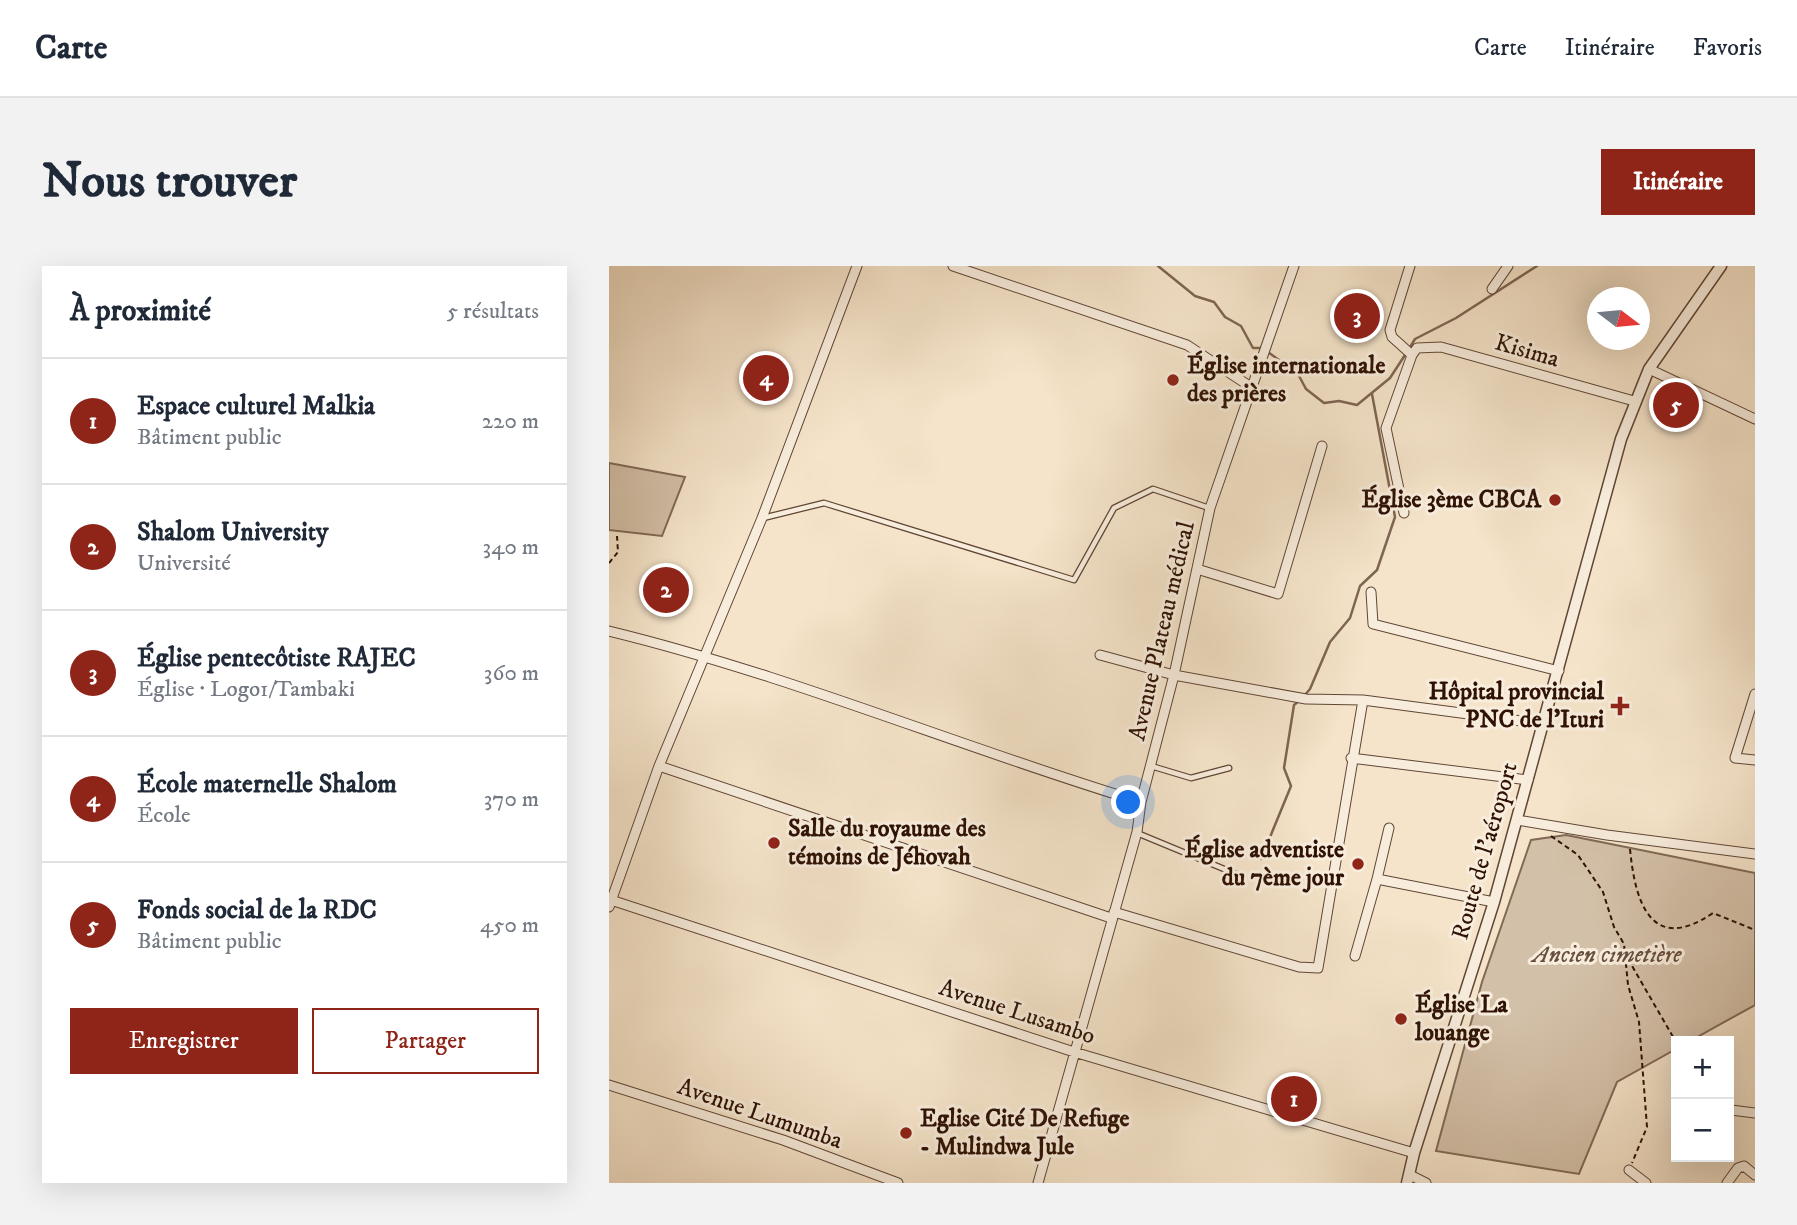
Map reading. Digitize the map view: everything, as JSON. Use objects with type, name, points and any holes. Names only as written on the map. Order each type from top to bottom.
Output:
[{"type":"street","points":[[610,903],[659,765],[762,518],[856,266]]},
{"type":"street","points":[[953,266],[1187,345],[1251,387]]},
{"type":"street","name":"Avenue Plateau médical","points":[[1038,1183],[1136,832],[1210,508],[1294,266]]},
{"type":"street","points":[[1403,513],[1386,428],[1408,352],[1392,337],[1391,330],[1410,266]]},
{"type":"street","points":[[1492,289],[1508,266]]},
{"type":"street","name":"Route de l'aéroport","points":[[1409,1179],[1414,1153],[1494,902],[1621,439],[1649,369],[1721,266]]},
{"type":"street","name":"Kisima","points":[[1408,352],[1417,348],[1441,347],[1634,401]]},
{"type":"street","points":[[1649,369],[1755,419]]},
{"type":"street","points":[[1197,569],[1278,594],[1322,446]]},
{"type":"street","points":[[1371,592],[1373,624],[1559,671]]},
{"type":"street","points":[[609,631],[705,655],[1070,781],[1141,802]]},
{"type":"street","points":[[1100,655],[1174,675],[1306,699],[1363,700],[1544,724]]},
{"type":"street","points":[[1755,694],[1735,758],[1755,760]]},
{"type":"street","points":[[659,765],[1112,915],[1299,967],[1318,968],[1351,758],[1363,700]]},
{"type":"street","points":[[1351,758],[1528,780]]},
{"type":"street","points":[[1517,820],[1628,838],[1755,854]]},
{"type":"street","points":[[1356,956],[1389,828]]},
{"type":"street","points":[[1377,879],[1494,902]]},
{"type":"street","name":"Avenue Lusambo","points":[[610,903],[1074,1052],[1414,1153]]},
{"type":"street","name":"Avenue Lumumba","points":[[609,1085],[783,1140],[898,1183]]},
{"type":"street","points":[[1734,1110],[1755,1113]]},
{"type":"street","points":[[1727,1183],[1738,1168],[1744,1166],[1755,1175]]},
{"type":"street","points":[[1629,1170],[1646,1183]]},
{"type":"street","points":[[1409,1179],[1426,1183]]},
{"type":"lane","points":[[762,518],[824,503],[1075,580],[1114,508],[1153,489],[1210,508]]},
{"type":"lane","points":[[1151,766],[1191,778],[1229,768]]},
{"type":"lane","points":[[1136,832],[1241,876]]},
{"type":"path","points":[[609,563],[618,552],[617,536]]},
{"type":"path","points":[[1532,824],[1578,855],[1603,892],[1628,958],[1673,1036]]},
{"type":"path","points":[[1628,838],[1632,875],[1641,906],[1650,920],[1664,928],[1679,928],[1713,913],[1755,930]]},
{"type":"path","points":[[1628,958],[1628,985],[1639,1022],[1647,1127],[1629,1170]]},
{"type":"green space","points":[[609,463],[685,477],[662,536],[609,530]]},
{"type":"green space","name":"Ancien cimetière","points":[[1566,835],[1755,873],[1755,1005],[1699,1036],[1671,1036],[1671,1052],[1617,1082],[1579,1174],[1436,1151],[1482,982],[1531,840]]},
{"type":"waterway","points":[[1158,266],[1195,296],[1214,302],[1225,317],[1241,326],[1253,348],[1263,348]]},
{"type":"waterway","points":[[1409,349],[1415,339],[1456,318],[1537,266]]},
{"type":"waterway","points":[[1268,352],[1298,374],[1306,389],[1324,403],[1339,401],[1357,405],[1390,378],[1405,355]]},
{"type":"waterway","points":[[1304,696],[1310,689],[1330,642],[1350,618],[1360,586],[1377,570],[1395,517],[1372,394]]},
{"type":"waterway","points":[[1261,859],[1291,786],[1284,768],[1294,705],[1299,701]]},
{"type":"place","name":"Église pentecôtiste RAJEC","points":[[1357,316]]},
{"type":"place","name":"École maternelle Shalom","points":[[766,378]]},
{"type":"place","name":"Église internationale des prières","points":[[1173,380]]},
{"type":"place","name":"Fonds social de la RDC","points":[[1676,405]]},
{"type":"place","name":"Église 3ème CBCA","points":[[1555,500]]},
{"type":"place","name":"Shalom University","points":[[666,590]]},
{"type":"place","name":"Hôpital provincial PNC de l'Ituri","points":[[1620,706]]},
{"type":"place","name":"Salle du royaume des témoins de Jéhovah","points":[[774,843]]},
{"type":"place","name":"Église adventiste du 7ème jour","points":[[1358,864]]},
{"type":"place","name":"Église La louange","points":[[1401,1019]]},
{"type":"place","name":"Espace culturel Malkia","points":[[1294,1099]]},
{"type":"place","name":"Eglise Cité De Refuge - Mulindwa Jule","points":[[906,1133]]}]
